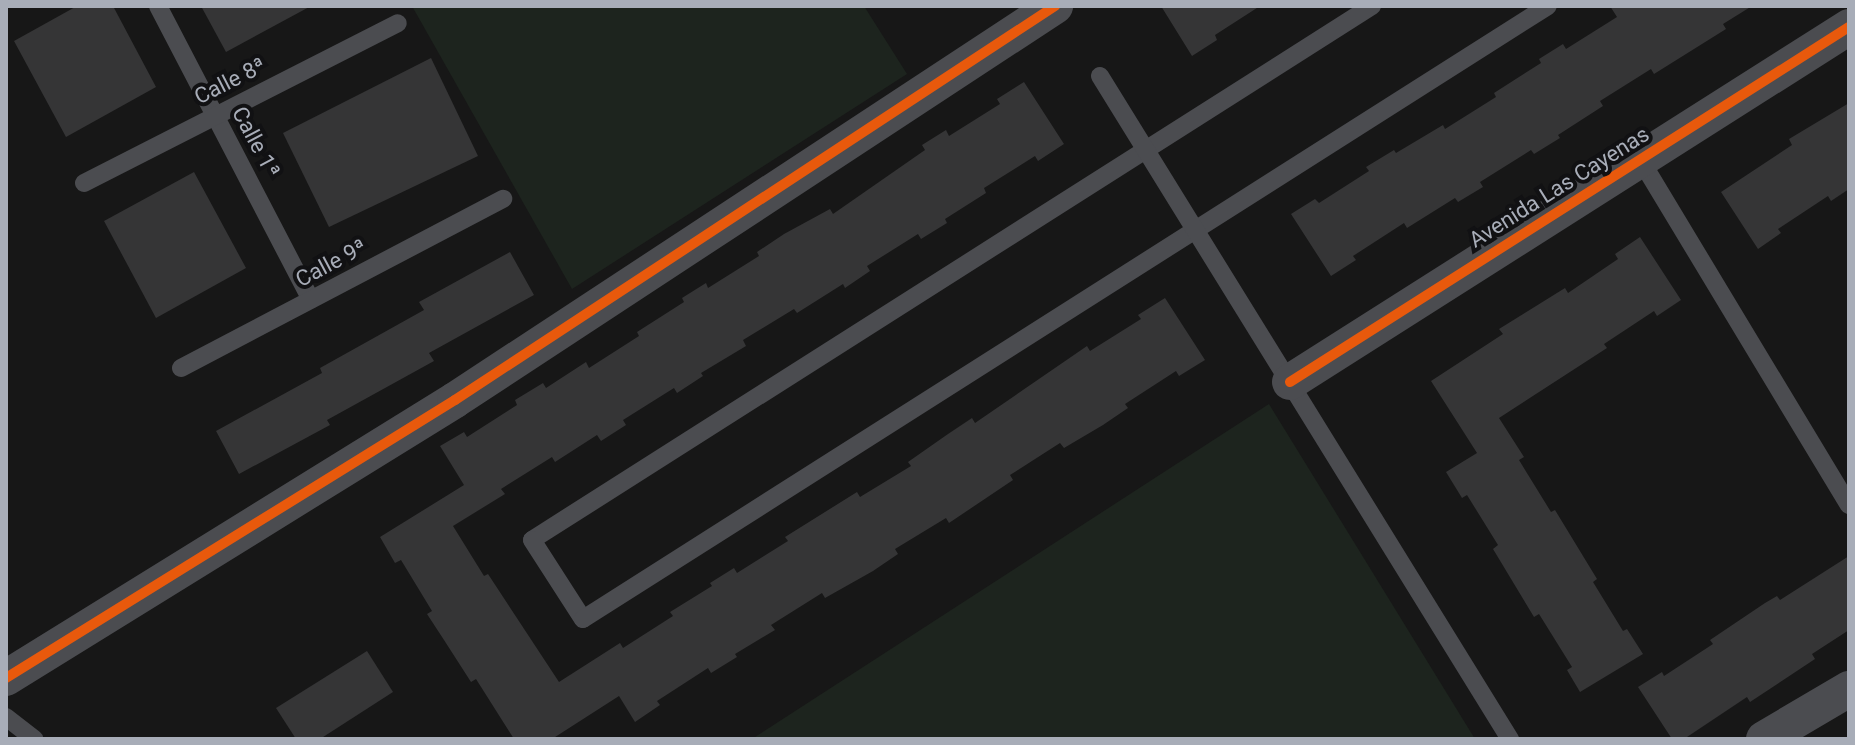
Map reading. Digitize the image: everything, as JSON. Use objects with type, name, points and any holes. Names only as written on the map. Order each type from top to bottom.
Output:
[{"type":"street","points":[[6,678],[455,400],[1055,6]]},
{"type":"street","name":"Avenida Las Cayenas","points":[[1290,382],[1849,27]]},
{"type":"street","points":[[1764,739],[1849,689]]},
{"type":"lane","name":"Calle 1ª","points":[[158,6],[311,300]]},
{"type":"lane","points":[[1372,6],[532,540],[583,619],[1548,6]]},
{"type":"lane","name":"Calle 8ª","points":[[84,183],[398,23]]},
{"type":"lane","points":[[1100,76],[1510,739]]},
{"type":"lane","points":[[1640,159],[1849,505]]},
{"type":"lane","name":"Calle 9ª","points":[[181,368],[503,199]]},
{"type":"lane","points":[[6,717],[34,739]]},
{"type":"shaded area","points":[[412,6],[864,6],[907,74],[572,289]]},
{"type":"shaded area","points":[[1269,404],[1475,739],[752,739]]},
{"type":"building","points":[[77,6],[113,6],[156,87],[66,137],[14,41]]},
{"type":"building","points":[[201,6],[311,6],[226,52]]},
{"type":"building","points":[[1161,6],[1260,6],[1215,35],[1217,40],[1192,56]]},
{"type":"building","points":[[1610,6],[1752,6],[1723,24],[1726,29],[1654,74],[1651,69],[1600,101],[1603,106],[1558,135],[1560,138],[1534,154],[1531,150],[1480,182],[1483,187],[1458,202],[1455,198],[1407,228],[1404,223],[1353,256],[1356,260],[1331,276],[1291,214],[1315,199],[1319,203],[1369,171],[1366,167],[1394,150],[1396,153],[1443,125],[1445,129],[1496,97],[1494,93],[1541,63],[1539,59],[1563,44],[1566,49],[1617,17]]},
{"type":"building","points":[[431,58],[478,156],[329,227],[283,133]]},
{"type":"building","points":[[1024,82],[1064,144],[1038,161],[1035,156],[984,188],[986,193],[945,219],[947,223],[921,239],[918,234],[867,266],[870,271],[845,288],[843,284],[797,313],[794,309],[743,340],[746,346],[701,373],[703,376],[677,393],[674,388],[623,420],[626,425],[601,441],[597,435],[555,462],[552,457],[501,489],[505,494],[453,526],[484,576],[488,574],[559,682],[620,643],[623,648],[673,616],[670,612],[712,586],[710,583],[734,568],[737,573],[788,541],[785,537],[857,492],[860,497],[911,466],[908,462],[972,418],[975,423],[1087,346],[1090,351],[1141,319],[1138,315],[1165,298],[1205,360],[1179,376],[1176,371],[1125,404],[1128,408],[1064,448],[1060,443],[1010,475],[1013,480],[949,523],[946,518],[895,549],[898,554],[873,571],[825,598],[822,593],[771,625],[775,630],[711,673],[708,668],[657,701],[660,705],[635,722],[619,696],[552,739],[514,739],[476,679],[471,682],[427,614],[432,611],[401,560],[395,563],[380,537],[464,485],[440,446],[464,432],[467,437],[517,405],[515,400],[543,383],[546,388],[586,362],[589,368],[639,336],[637,332],[684,302],[682,298],[706,283],[708,288],[759,256],[757,252],[784,234],[830,209],[833,214],[925,150],[922,145],[946,130],[949,136],[1000,104],[997,99]]},
{"type":"building","points":[[1849,103],[1849,189],[1831,201],[1828,196],[1778,229],[1781,233],[1758,249],[1721,192],[1792,145],[1789,139]]},
{"type":"building","points":[[194,172],[246,268],[156,318],[104,221]]},
{"type":"building","points":[[1640,237],[1681,300],[1657,316],[1654,311],[1604,344],[1607,348],[1499,418],[1524,457],[1519,460],[1551,512],[1555,510],[1597,579],[1593,582],[1623,631],[1627,629],[1643,654],[1580,692],[1567,670],[1572,667],[1539,614],[1534,617],[1493,549],[1498,545],[1467,495],[1462,498],[1446,472],[1477,453],[1431,381],[1503,334],[1499,329],[1565,288],[1568,293],[1618,259],[1615,254]]},
{"type":"building","points":[[510,252],[534,295],[429,353],[434,361],[327,420],[330,425],[239,474],[216,431],[322,373],[320,368],[424,310],[419,302]]},
{"type":"building","points":[[1849,556],[1849,630],[1812,654],[1815,659],[1750,702],[1747,697],[1684,739],[1672,739],[1638,687],[1662,672],[1664,676],[1713,644],[1710,640],[1765,603],[1777,596],[1780,600]]},
{"type":"building","points":[[367,651],[393,692],[320,739],[296,739],[276,708]]},
{"type":"cycle path","points":[[6,678],[455,400],[1055,6]]},
{"type":"cycle path","points":[[1290,382],[1849,27]]}]
